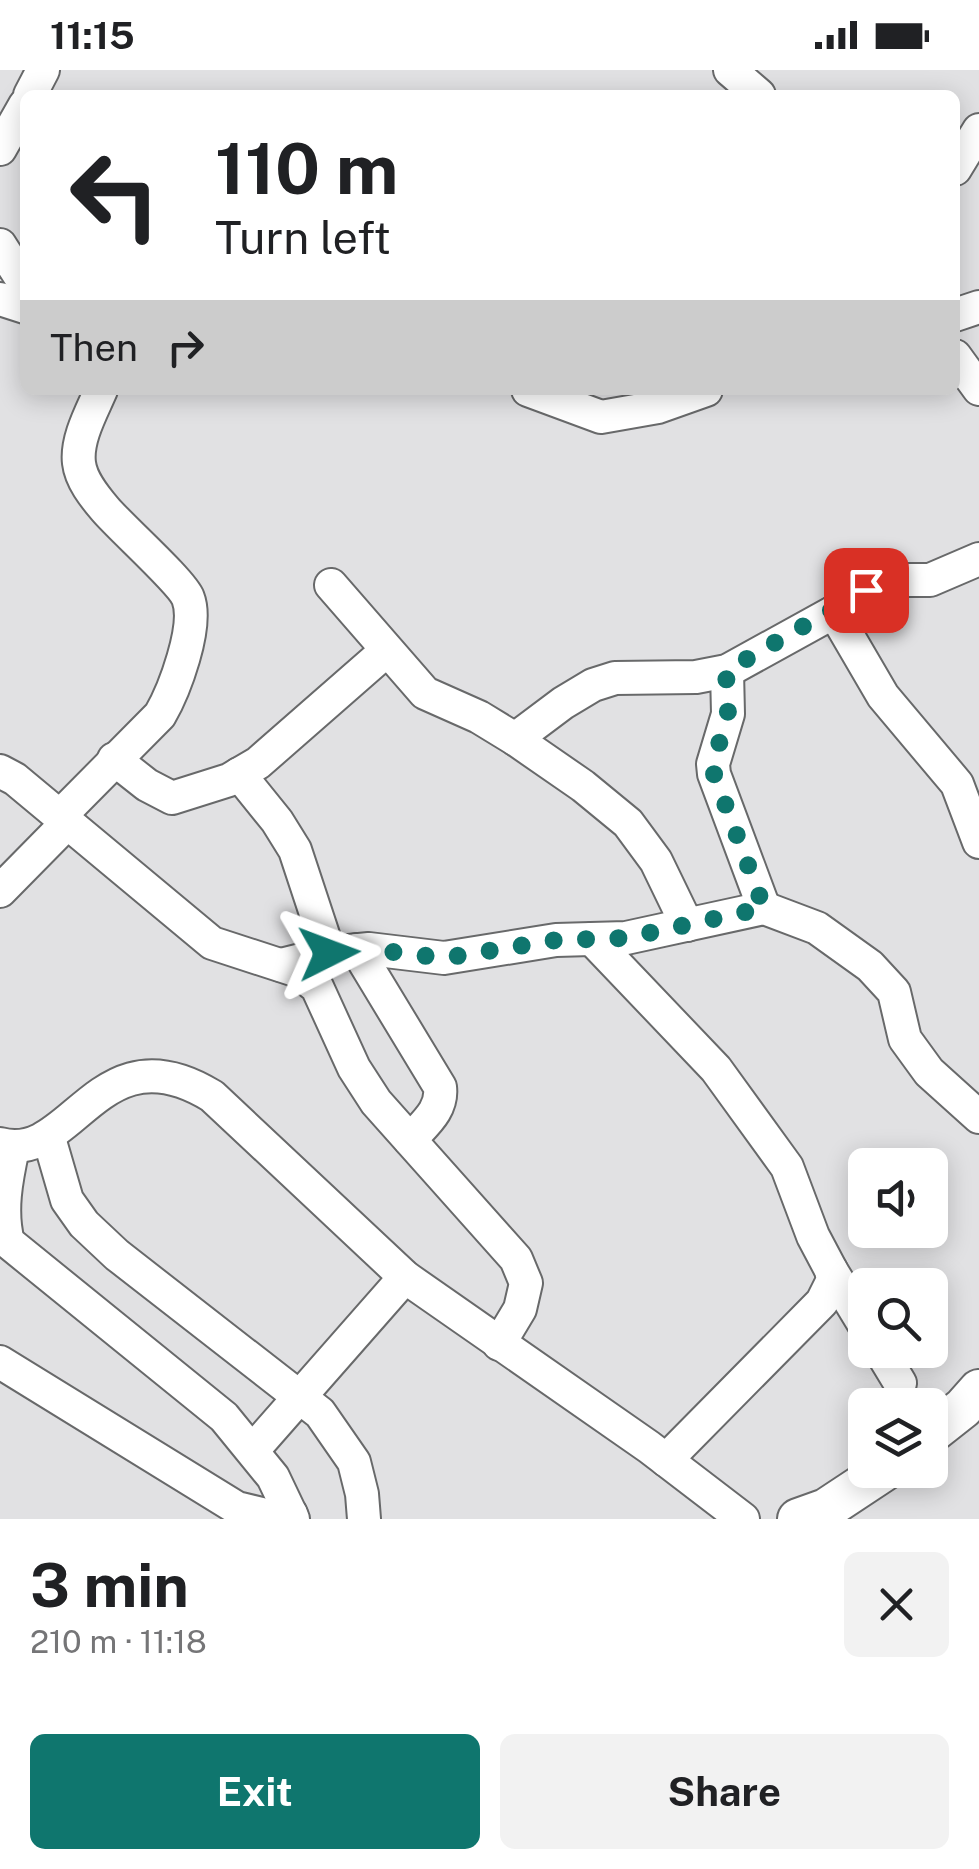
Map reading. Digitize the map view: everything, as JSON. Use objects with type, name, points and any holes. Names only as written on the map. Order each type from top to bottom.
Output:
[{"type":"main road","points":[[948,1419],[979,1390]]},
{"type":"main road","points":[[798,1519],[826,1509],[858,1488]]},
{"type":"street","points":[[730,70],[753,90]]},
{"type":"street","points":[[0,149],[20,114]]},
{"type":"street","points":[[960,162],[979,130]]},
{"type":"street","points":[[0,244],[20,276]]},
{"type":"street","points":[[960,363],[979,389]]},
{"type":"street","points":[[0,891],[114,759],[160,715],[170,698],[186,637],[188,596],[128,536],[85,481],[79,464],[80,446],[99,395]]},
{"type":"street","points":[[541,395],[600,417],[658,407],[692,395]]},
{"type":"street","points":[[515,739],[563,703],[604,681],[696,677],[726,671],[834,612],[866,590],[894,580],[930,580],[979,559]]},
{"type":"street","points":[[330,585],[424,693],[479,716],[515,739],[583,786],[628,824],[656,861],[688,926]]},
{"type":"street","points":[[834,612],[883,696],[957,784],[979,842]]},
{"type":"street","points":[[114,759],[147,785],[172,798],[239,774],[258,763],[386,651]]},
{"type":"street","points":[[726,671],[728,714],[713,764],[714,774],[764,908]]},
{"type":"street","points":[[0,771],[15,779],[212,943],[295,970],[317,987],[354,1068],[376,1102],[516,1259],[526,1283],[520,1309],[499,1344]]},
{"type":"street","points":[[239,774],[295,850],[343,952],[440,1086],[435,1112],[410,1140]]},
{"type":"street","points":[[281,965],[343,952],[444,958],[556,940],[626,938],[764,908],[817,928],[870,966],[894,992],[905,1039],[929,1072],[979,1117]]},
{"type":"street","points":[[592,938],[716,1069],[761,1127],[787,1167],[813,1236],[848,1297]]},
{"type":"street","points":[[0,1362],[236,1508],[270,1516],[292,1516],[273,1477],[224,1417],[8,1242],[0,1224],[7,1146],[49,1138],[78,1109],[112,1085],[147,1077],[191,1083],[212,1096],[405,1276],[743,1519]]},
{"type":"street","points":[[49,1138],[66,1200],[84,1224],[117,1255],[320,1413],[354,1462],[364,1519]]},
{"type":"street","points":[[666,1460],[822,1302],[833,1280],[832,1270]]},
{"type":"street","points":[[253,1450],[405,1276]]},
{"type":"street","points":[[891,1368],[900,1383]]},
{"type":"route","points":[[329,953],[368,949],[444,958],[556,940],[626,938],[764,908],[714,774],[713,764],[728,714],[726,671],[834,612],[866,590]]}]
